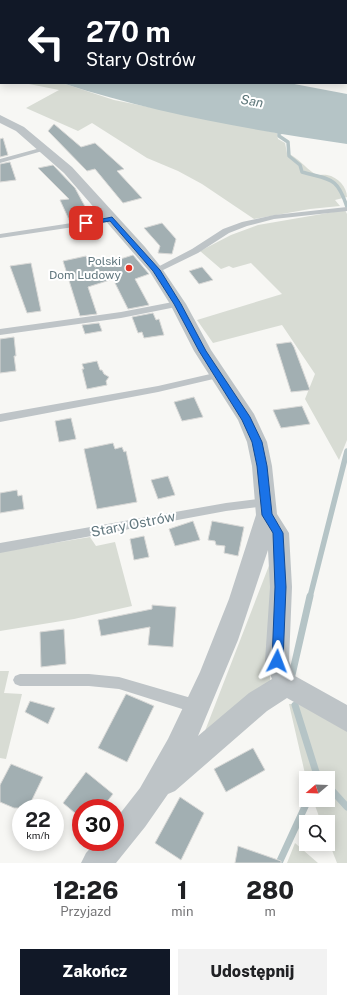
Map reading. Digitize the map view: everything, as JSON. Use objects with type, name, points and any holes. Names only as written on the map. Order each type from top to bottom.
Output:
[{"type":"street","points":[[0,118],[20,129],[68,170],[156,270],[178,304],[203,351],[247,419],[257,442],[262,466],[266,508],[246,588],[226,641],[178,750],[156,788],[119,838],[96,863]]},
{"type":"street","points":[[266,508],[278,533],[281,587],[277,661],[286,684],[347,719]]},
{"type":"street","points":[[156,788],[258,702],[286,684]]},
{"type":"lane","points":[[0,161],[44,149]]},
{"type":"lane","points":[[156,270],[195,251],[226,232],[245,224],[274,217],[344,209]]},
{"type":"lane","points":[[0,236],[112,219]]},
{"type":"lane","points":[[0,332],[121,315],[178,304]]},
{"type":"lane","points":[[0,418],[158,389],[219,375]]},
{"type":"lane","name":"Stary Ostrów","points":[[0,548],[226,507],[266,508]]},
{"type":"lane","points":[[20,680],[89,680],[119,683],[198,707]]},
{"type":"shaded area","points":[[29,84],[65,84],[114,100],[277,133],[278,139],[285,143],[287,153],[295,157],[315,174],[331,176],[338,180],[344,186],[347,197],[335,200],[340,206],[310,209],[254,219],[202,184],[178,171],[147,158],[92,123],[78,131],[26,108],[59,90]]},
{"type":"shaded area","points":[[345,210],[347,214],[347,440],[339,460],[305,399],[315,374],[282,325],[213,343],[197,320],[282,294],[251,263],[233,268],[229,266],[221,269],[200,251],[231,235],[258,225]]},
{"type":"shaded area","points":[[90,537],[96,546],[115,542],[132,606],[74,619],[0,631],[0,552]]},
{"type":"shaded area","points":[[270,563],[270,683],[203,736]]},
{"type":"shaded area","points":[[0,671],[9,671],[4,693],[22,694],[6,759],[0,758]]},
{"type":"shaded area","points":[[289,704],[303,704],[347,731],[347,863],[337,863],[332,851],[335,851],[335,815],[318,815],[316,807],[335,807],[335,771],[304,771]]},
{"type":"shaded area","points":[[295,843],[299,846],[299,851],[304,851],[318,863],[287,863]]},
{"type":"water","name":"San","points":[[65,84],[294,84],[347,94],[347,144],[203,120],[97,94]]},
{"type":"building","points":[[54,124],[81,147],[95,143],[124,169],[117,171],[142,198],[123,203],[95,169],[87,171],[48,131]]},
{"type":"building","points":[[3,138],[8,155],[0,157],[0,139]]},
{"type":"building","points":[[10,162],[16,180],[0,182],[0,164]]},
{"type":"building","points":[[53,165],[75,188],[89,214],[86,216],[85,215],[87,219],[70,222],[60,200],[69,199],[38,168]]},
{"type":"building","points":[[162,223],[176,239],[172,254],[158,253],[160,246],[144,228]]},
{"type":"building","points":[[133,255],[149,274],[135,279],[149,305],[128,309],[113,279],[88,287],[97,314],[80,316],[63,261],[86,256],[88,261],[91,260],[95,267]]},
{"type":"building","points":[[31,263],[41,311],[27,313],[10,266]]},
{"type":"building","points":[[202,267],[213,280],[199,284],[189,271]]},
{"type":"building","points":[[153,313],[156,320],[159,319],[164,335],[144,338],[142,332],[138,333],[132,317]]},
{"type":"building","points":[[99,323],[102,331],[85,334],[82,325]]},
{"type":"building","points":[[14,337],[16,371],[0,373],[0,339]]},
{"type":"building","points":[[291,342],[310,390],[291,392],[276,344]]},
{"type":"building","points":[[97,361],[100,370],[102,370],[104,374],[109,377],[106,381],[107,385],[87,389],[82,364]]},
{"type":"building","points":[[194,397],[203,417],[182,421],[174,402]]},
{"type":"building","points":[[302,406],[310,424],[281,428],[273,410]]},
{"type":"building","points":[[71,418],[76,439],[59,442],[55,421]]},
{"type":"building","points":[[113,443],[115,449],[122,447],[124,452],[126,451],[137,502],[97,509],[84,449]]},
{"type":"building","points":[[168,476],[175,495],[158,499],[151,480]]},
{"type":"building","points":[[17,490],[18,496],[22,495],[24,509],[0,513],[0,493]]},
{"type":"building","points":[[193,521],[200,540],[175,546],[169,529]]},
{"type":"building","points":[[212,521],[244,527],[238,556],[224,553],[225,546],[216,545],[215,541],[208,540]]},
{"type":"building","points":[[144,536],[149,557],[134,560],[130,539]]},
{"type":"building","points":[[152,605],[176,607],[173,647],[148,645],[150,627],[101,636],[98,620],[152,609]]},
{"type":"building","points":[[64,629],[66,664],[41,667],[40,632]]},
{"type":"building","points":[[126,694],[154,706],[127,762],[98,748]]},
{"type":"building","points":[[30,701],[55,708],[48,724],[25,712]]},
{"type":"building","points":[[253,748],[265,770],[226,792],[214,769]]},
{"type":"building","points":[[11,764],[43,777],[32,799],[12,799],[12,807],[0,802],[0,785]]},
{"type":"building","points":[[86,772],[113,794],[109,799],[72,799],[72,810],[64,804],[64,802]]},
{"type":"building","points":[[180,797],[204,813],[181,860],[155,843]]},
{"type":"building","points":[[238,846],[281,861],[281,863],[235,863]]},
{"type":"waterway","points":[[285,131],[279,133],[279,136],[288,142],[289,156],[300,165],[302,172],[326,178],[336,184],[347,207]]},
{"type":"waterway","points":[[310,597],[347,451]]},
{"type":"waterway","points":[[292,675],[310,596]]},
{"type":"waterway","points":[[295,705],[316,771]]},
{"type":"waterway","points":[[335,794],[347,807]]},
{"type":"waterway","points":[[279,863],[305,807]]},
{"type":"place","name":"Polski Dom Ludowy","points":[[129,268]]},
{"type":"route","points":[[86,223],[112,219],[140,250],[156,270],[178,304],[203,351],[247,419],[257,442],[262,466],[267,515],[278,533],[281,587],[277,661]]}]
